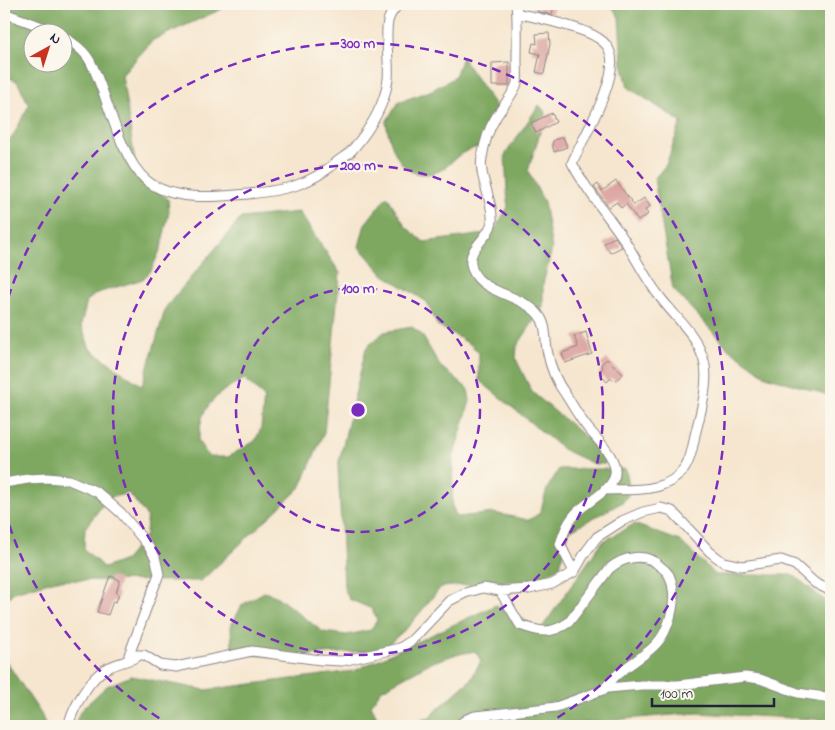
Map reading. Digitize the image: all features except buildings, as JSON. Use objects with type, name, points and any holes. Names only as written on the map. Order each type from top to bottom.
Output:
[{"type":"street","points":[[72,41],[86,53],[93,64],[119,136],[129,158],[144,179],[156,187],[169,192],[190,196],[226,196],[268,192],[297,186],[322,175],[351,151],[374,121],[382,103],[388,81],[387,26],[389,16],[400,4]]},
{"type":"street","points":[[574,572],[560,544],[565,528],[577,512],[604,490],[614,478],[615,470],[611,457],[603,444],[587,427],[562,390],[553,371],[547,350],[544,324],[538,314],[516,298],[482,283],[477,279],[471,265],[472,253],[489,229],[492,221],[481,160],[494,120],[516,85],[517,8],[597,37],[607,46],[611,53],[612,68],[604,95],[572,163],[582,181],[624,240],[656,293],[686,326],[697,342],[705,362],[704,397],[692,450],[685,467],[675,478],[654,488],[604,490]]},
{"type":"street","points":[[4,13],[29,22]]},
{"type":"street","points":[[4,483],[47,478],[76,483],[97,492],[113,504],[155,557],[159,574],[129,655],[144,655],[160,665],[176,667],[252,651],[342,661],[400,648],[412,640],[450,601],[465,593],[483,588],[500,590],[529,589],[552,584],[574,572],[597,537],[622,521],[643,512],[661,508],[672,511],[710,552],[723,562],[742,566],[781,560],[795,565],[815,583],[831,591]]},
{"type":"street","points":[[500,590],[520,625],[535,631],[549,631],[561,628],[569,622],[609,569],[628,558],[643,557],[655,561],[668,573],[672,585],[673,599],[672,613],[664,633],[649,651],[616,675],[604,690]]},
{"type":"street","points":[[68,726],[79,700],[100,673],[107,668],[144,655]]},
{"type":"street","points":[[457,726],[475,716],[556,707],[604,690],[642,685],[678,685],[724,678],[745,677],[760,679],[798,693],[831,698]]},
{"type":"green space","points":[[4,4],[222,4],[222,9],[153,40],[122,75],[137,175],[168,199],[169,212],[161,248],[151,271],[143,279],[97,293],[87,301],[81,325],[90,349],[142,386],[166,307],[241,218],[299,212],[340,273],[324,433],[300,488],[201,581],[56,580],[14,592],[4,602],[4,145],[13,136],[29,105],[17,81],[4,76]],"holes":[[[245,379],[264,397],[261,428],[255,441],[228,457],[209,457],[198,441],[205,411],[214,399],[226,389]],[[129,493],[147,517],[146,535],[125,560],[104,568],[84,549],[85,528],[108,498]]]},
{"type":"green space","points":[[611,4],[831,4],[831,396],[766,376],[728,348],[673,289],[654,179],[666,165],[681,122],[628,87],[622,63],[619,18]]},
{"type":"green space","points":[[462,57],[499,111],[485,145],[460,155],[439,171],[427,174],[416,173],[408,169],[395,154],[386,122],[399,102],[430,91],[452,79],[456,74]]},
{"type":"green space","points":[[539,105],[546,113],[528,171],[544,202],[552,249],[543,284],[543,307],[517,346],[516,359],[532,392],[604,453],[605,464],[594,464],[564,450],[479,380],[479,353],[470,344],[437,325],[427,302],[384,275],[359,247],[365,224],[387,196],[406,227],[424,242],[485,234],[496,227],[508,207],[505,155]]},
{"type":"green space","points":[[412,327],[422,335],[440,366],[468,389],[470,401],[453,458],[452,506],[457,517],[494,513],[529,520],[540,513],[547,489],[559,469],[626,469],[630,492],[623,502],[569,531],[560,566],[540,579],[441,587],[409,626],[382,650],[280,657],[232,651],[231,626],[242,605],[264,592],[276,596],[323,632],[347,635],[371,630],[377,620],[372,609],[349,599],[344,588],[338,466],[366,348],[384,332]]},
{"type":"green space","points":[[634,524],[680,541],[716,575],[793,575],[831,605],[831,720],[697,713],[541,726],[408,726],[429,717],[470,680],[481,661],[475,651],[454,655],[430,663],[381,690],[371,705],[379,721],[397,726],[74,726],[81,710],[107,686],[131,676],[205,690],[354,671],[496,605],[541,629],[602,542]]},
{"type":"green space","points":[[4,658],[41,714],[46,726],[4,726]]}]
